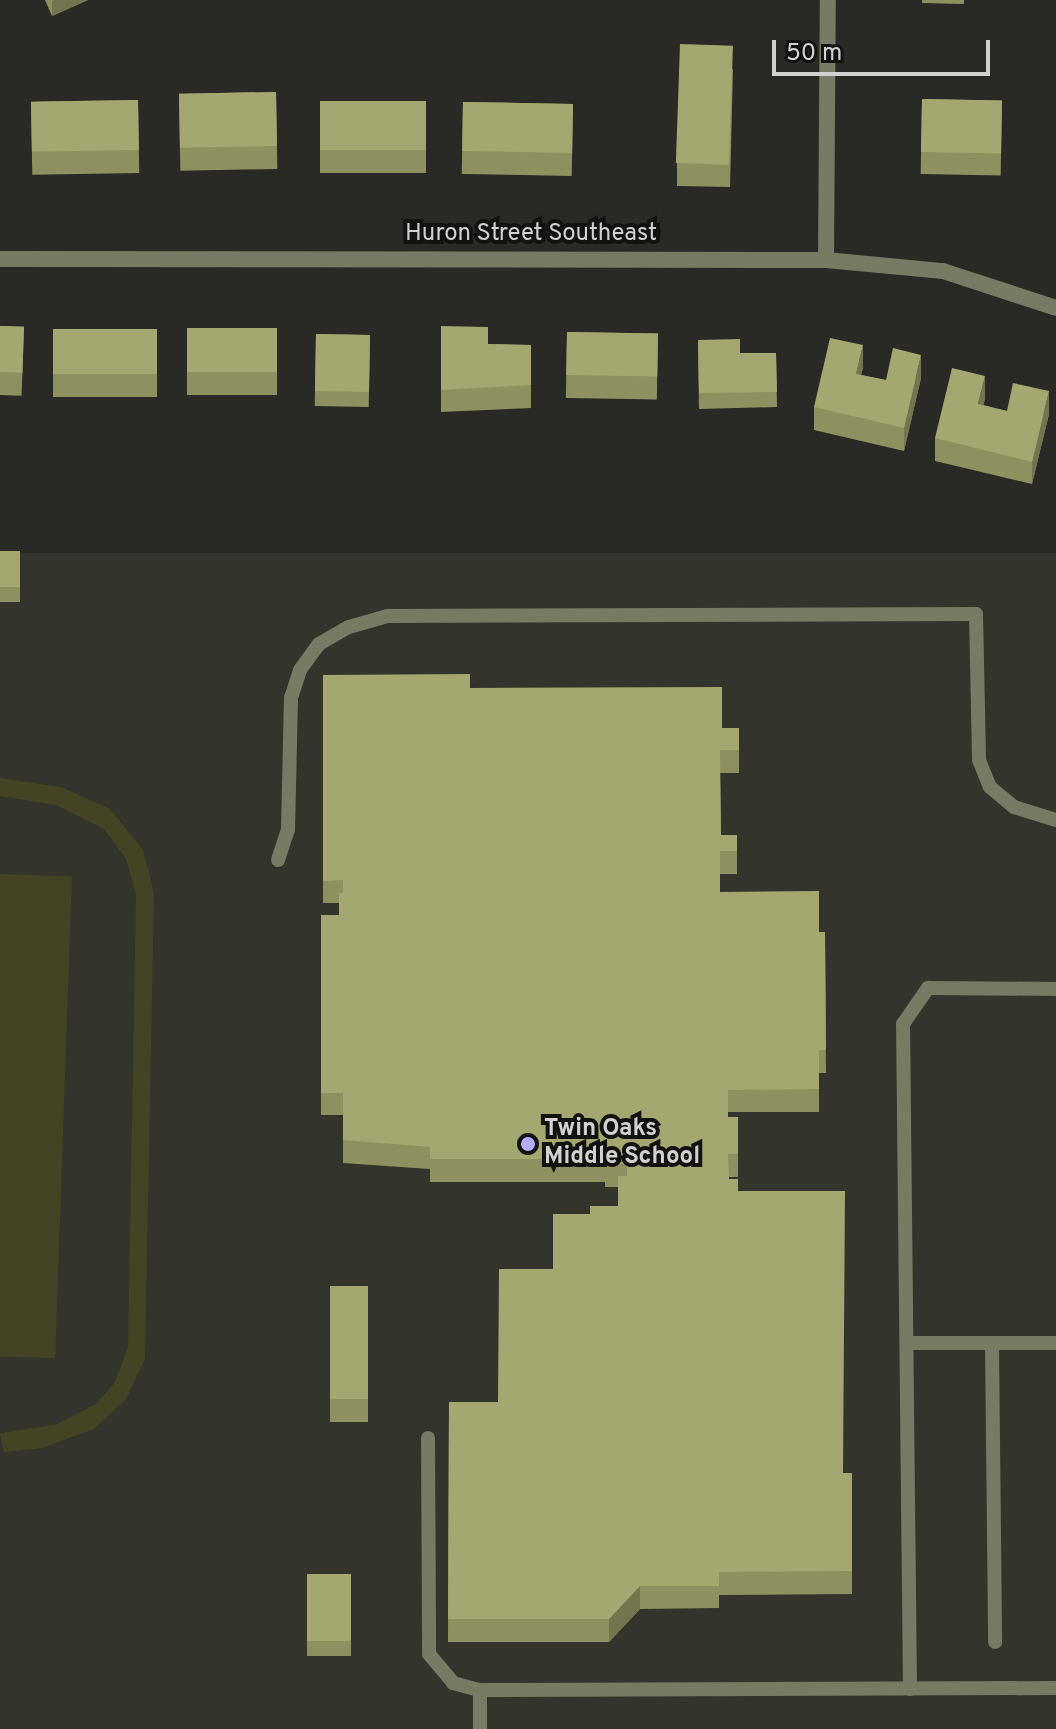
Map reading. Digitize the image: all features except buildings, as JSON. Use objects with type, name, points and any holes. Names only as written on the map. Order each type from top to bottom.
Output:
[{"type":"street","points":[[826,260],[828,0]]},
{"type":"street","name":"Huron Street Southeast","points":[[0,259],[826,260],[943,271],[1056,308]]},
{"type":"lane","points":[[278,860],[288,830],[291,698],[300,670],[319,644],[349,627],[388,616],[976,614],[979,760],[990,787],[1014,807],[1056,820]]},
{"type":"lane","points":[[910,1689],[910,1343],[903,1024],[928,988],[1056,989]]},
{"type":"lane","points":[[910,1343],[1056,1343]]},
{"type":"lane","points":[[992,1343],[995,1642]]},
{"type":"lane","points":[[428,1438],[429,1654],[453,1683],[480,1690],[1056,1688]]},
{"type":"lane","points":[[480,1690],[480,1729]]},
{"type":"shaded area","name":"Twin Oaks Middle School","points":[[0,553],[1056,553],[1056,1729],[0,1729]]},
{"type":"green space","points":[[0,778],[61,787],[110,809],[143,850],[154,893],[145,1359],[126,1399],[94,1429],[42,1448],[4,1452],[0,1433],[55,1425],[96,1404],[115,1382],[128,1347],[136,894],[126,859],[104,829],[56,805],[0,796]]},
{"type":"green space","points":[[0,874],[72,877],[55,1358],[0,1356]]},
{"type":"place","name":"Twin Oaks Middle School","points":[[528,1144]]}]
